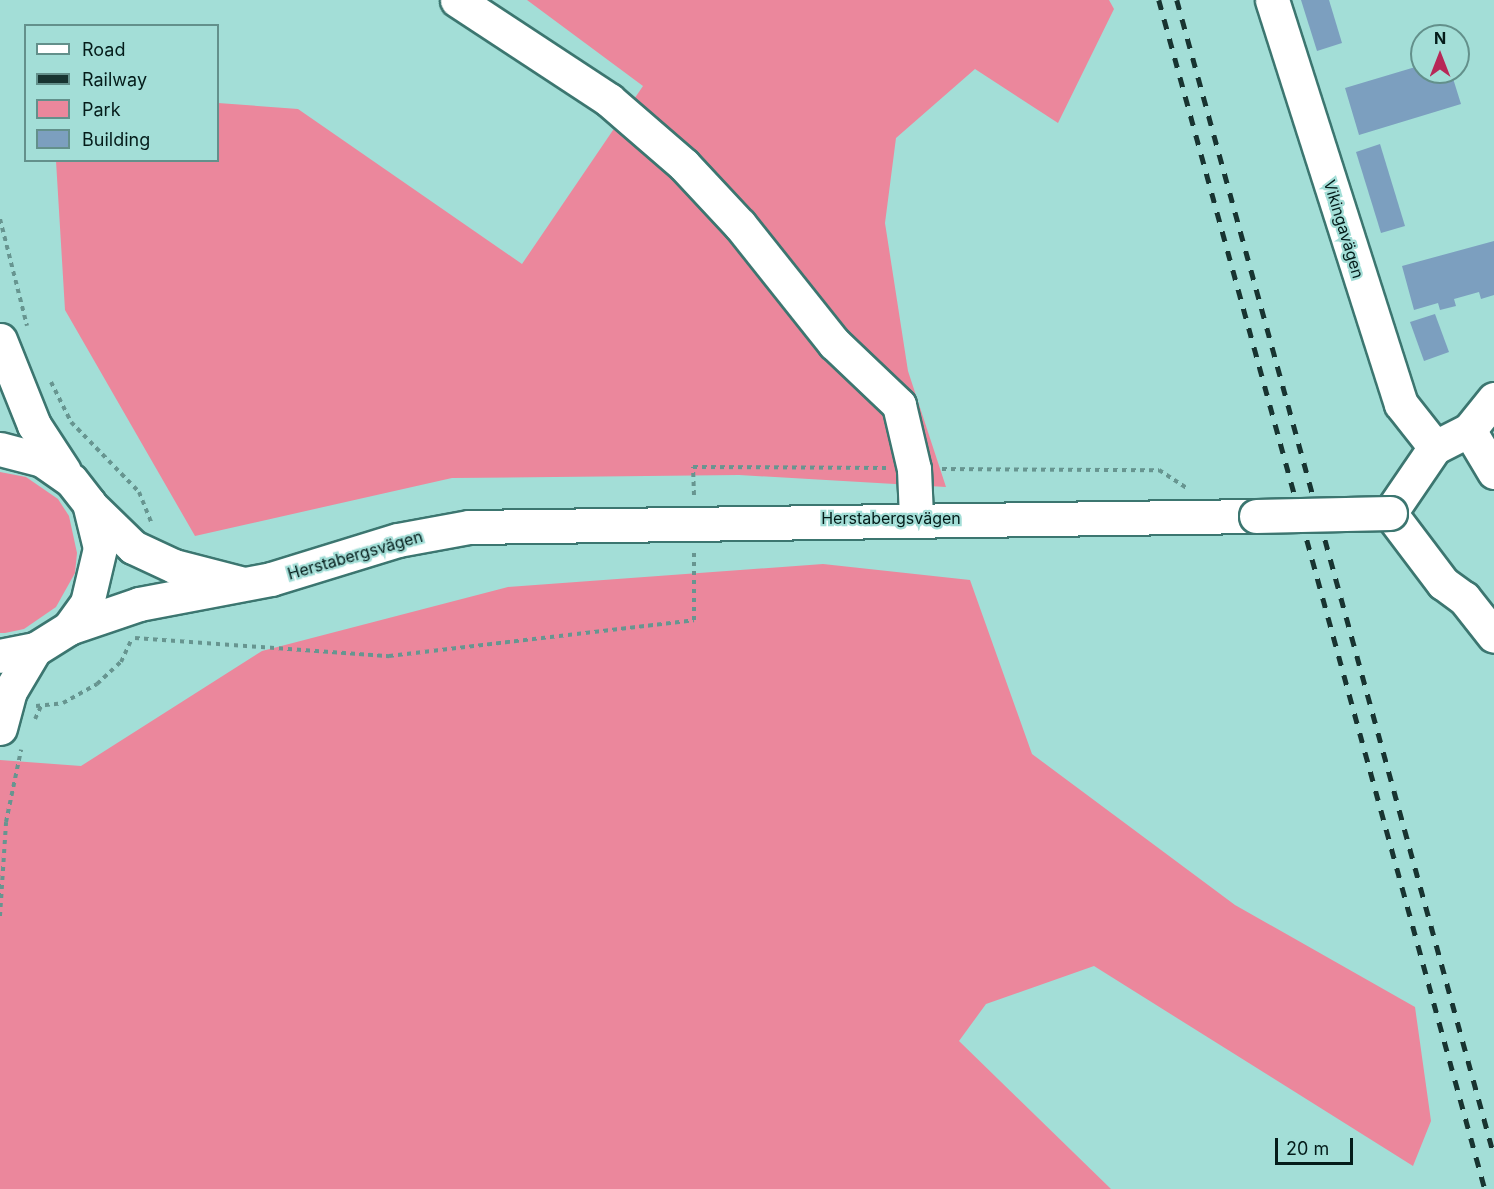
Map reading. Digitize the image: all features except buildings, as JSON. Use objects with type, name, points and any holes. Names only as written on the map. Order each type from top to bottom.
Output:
[{"type":"street","points":[[457,0],[609,100],[684,165],[741,225],[834,343],[899,405],[914,469],[916,517]]},
{"type":"street","name":"Vikingavägen","points":[[1272,0],[1401,404],[1435,447]]},
{"type":"street","points":[[0,340],[34,425],[80,491],[99,568],[87,603],[69,628],[35,649],[0,656]]},
{"type":"street","points":[[1494,399],[1468,430],[1435,447],[1390,513],[1443,583],[1479,597],[1494,636]]},
{"type":"street","points":[[1468,430],[1494,472]]},
{"type":"street","points":[[0,449],[42,460],[80,491]]},
{"type":"street","name":"Herstabergsvägen","points":[[80,491],[133,547],[174,566],[242,583]]},
{"type":"street","name":"Herstabergsvägen","points":[[69,628],[139,604],[242,583],[469,527],[916,517],[1256,516],[1390,513]]},
{"type":"street","points":[[12,734],[10,691],[35,649]]},
{"type":"path","points":[[33,723],[41,706]]},
{"type":"path","points":[[0,916],[12,780],[12,734]]},
{"type":"green space","points":[[527,0],[1109,0],[1114,9],[1058,123],[975,69],[896,138],[885,223],[908,371],[946,487],[739,475],[452,478],[195,536],[65,310],[56,162],[219,162],[219,103],[298,109],[522,264],[643,86]]},
{"type":"green space","points":[[0,472],[26,477],[58,499],[69,516],[77,553],[75,573],[56,607],[24,629],[5,633],[0,633]]},
{"type":"green space","points":[[823,564],[970,580],[1032,754],[1235,905],[1415,1007],[1431,1121],[1413,1166],[1094,966],[986,1004],[959,1041],[1111,1189],[0,1189],[0,760],[81,766],[262,651],[508,587]]},
{"type":"railway","points":[[1159,0],[1485,1189]]},
{"type":"railway","points":[[1177,0],[1494,1155]]}]
